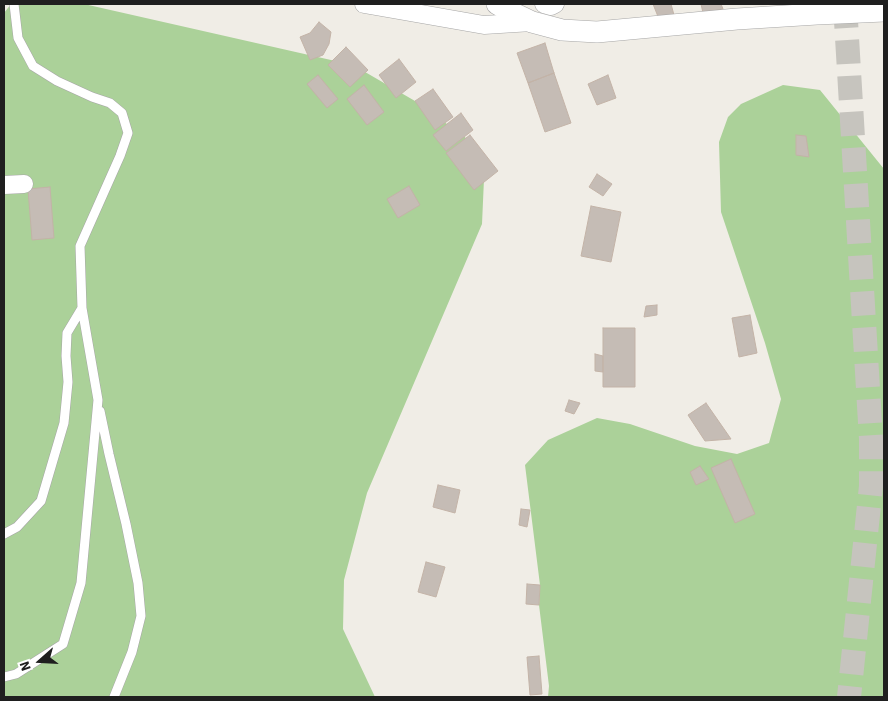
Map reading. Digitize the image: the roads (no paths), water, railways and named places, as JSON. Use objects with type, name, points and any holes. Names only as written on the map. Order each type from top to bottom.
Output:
[{"type":"street","points":[[364,4],[484,25],[515,10],[562,30],[597,32],[737,19],[884,11]]},
{"type":"street","points":[[544,4],[551,6],[556,4]]},
{"type":"street","points":[[4,185],[24,184]]},
{"type":"lane","points":[[14,4],[18,38],[32,66],[57,81],[110,103],[122,113],[128,134],[80,246],[82,308],[98,400],[138,584],[141,616],[132,652],[114,697]]},
{"type":"lane","points":[[4,534],[17,527],[41,501],[64,422],[68,382],[66,356],[68,333],[82,308]]},
{"type":"lane","points":[[4,677],[16,674],[63,644],[81,582],[98,400]]},
{"type":"tunnel","points":[[845,4],[871,439],[871,486],[849,697]]}]
